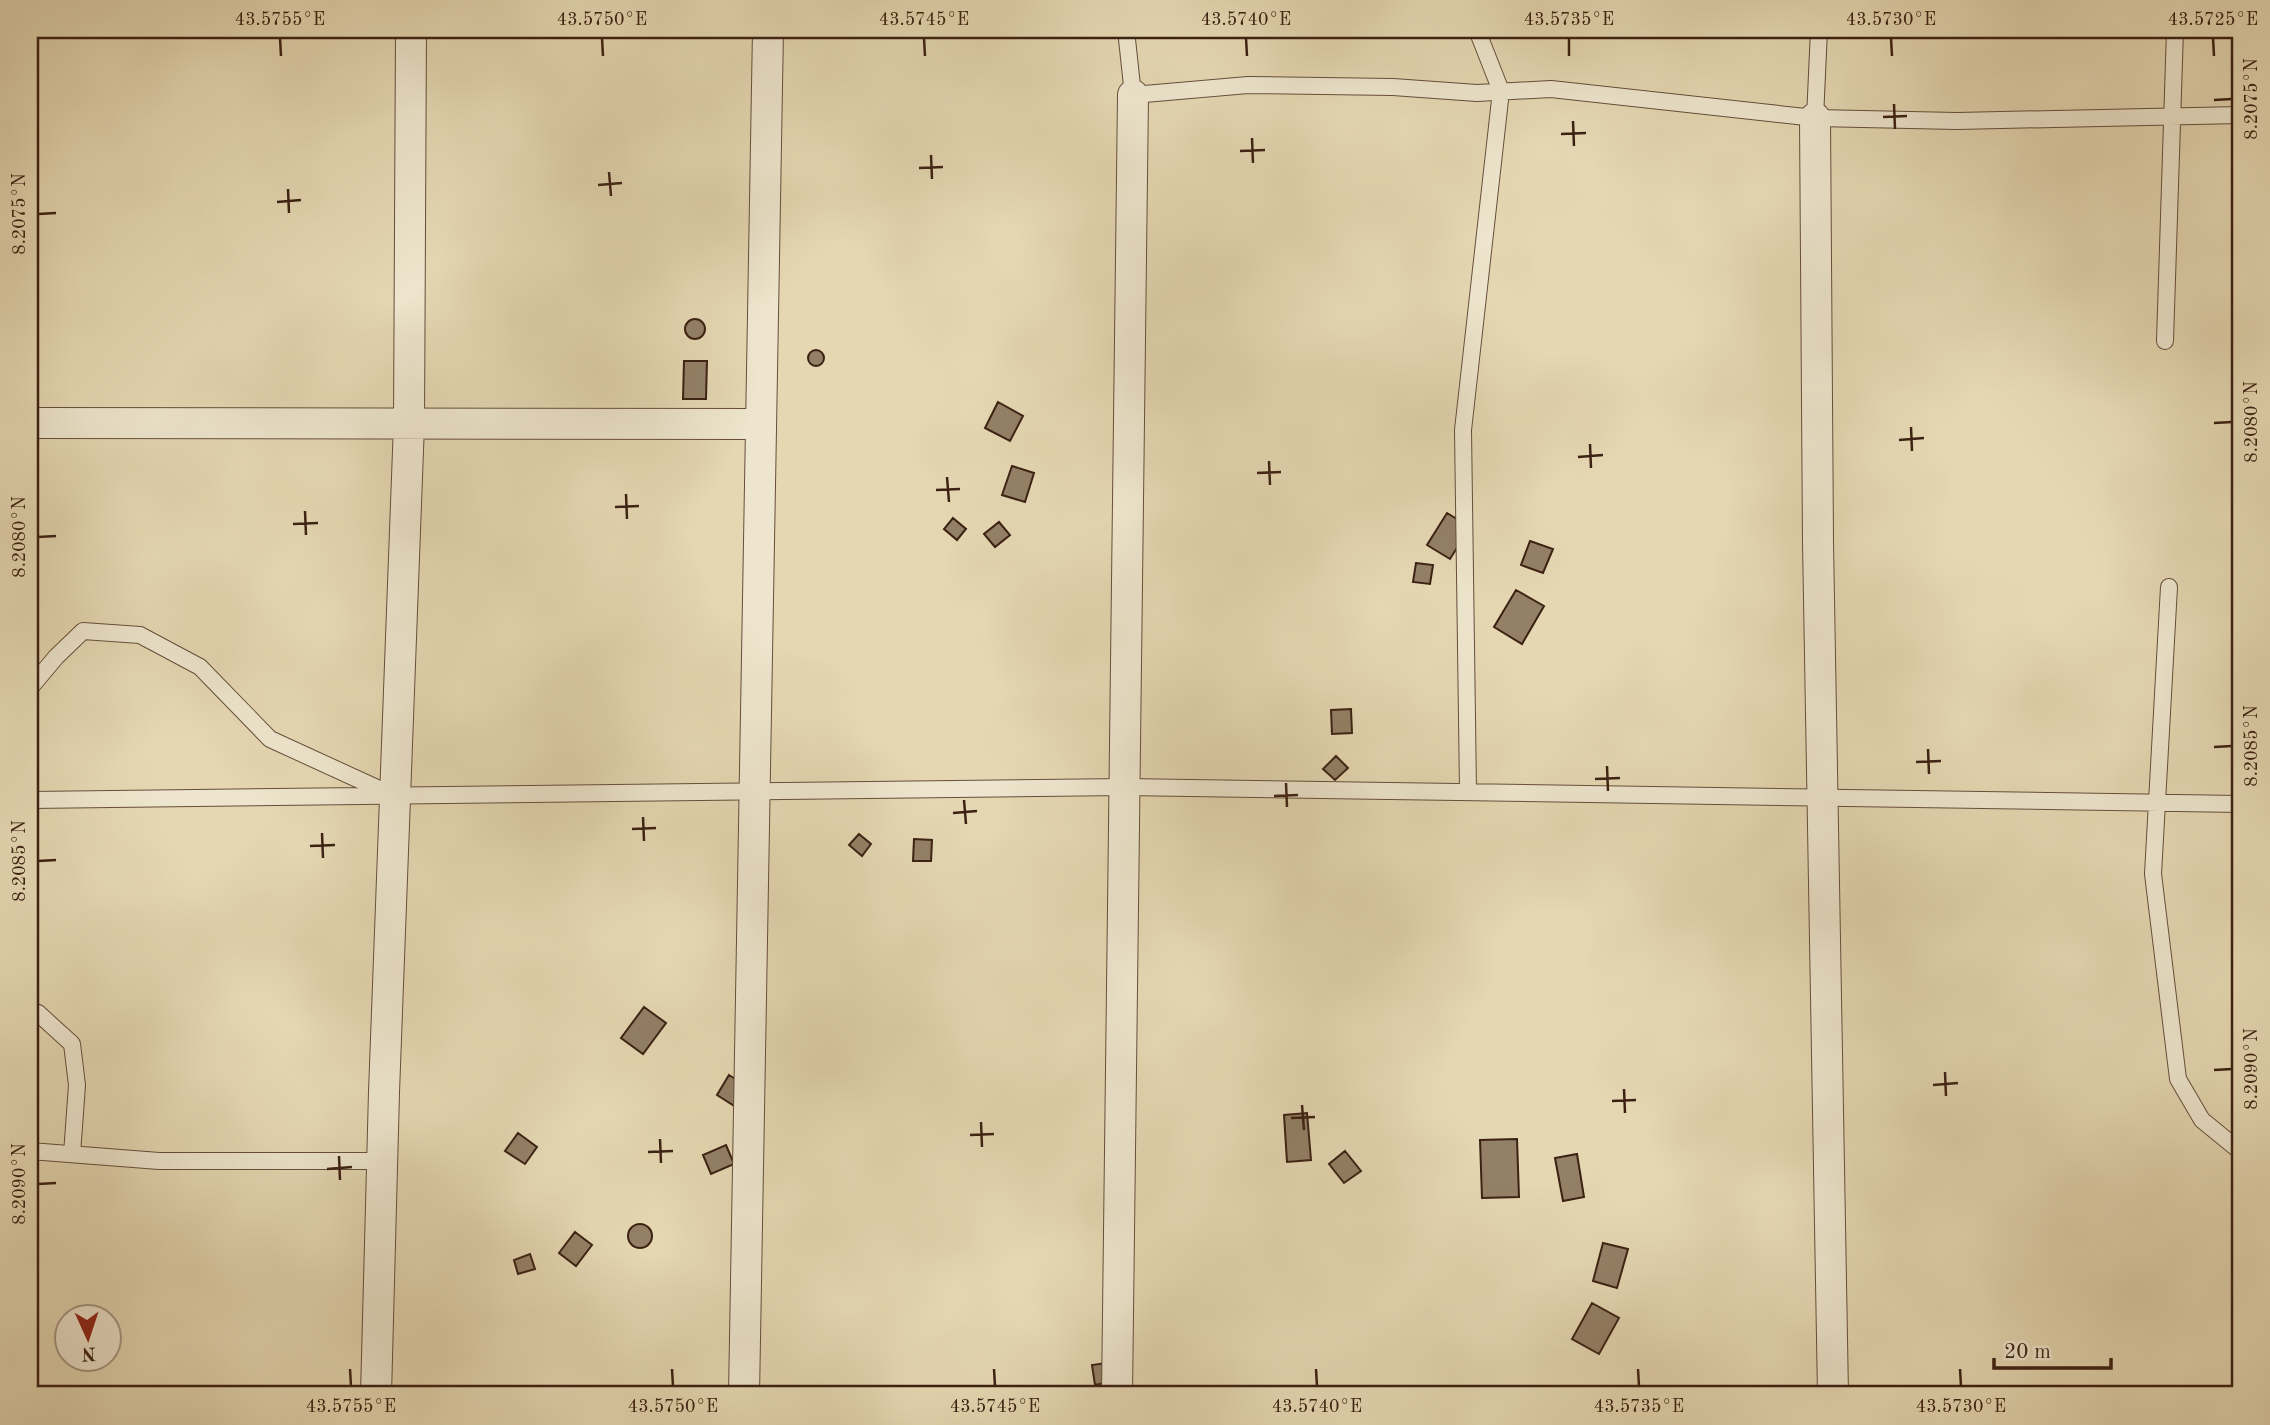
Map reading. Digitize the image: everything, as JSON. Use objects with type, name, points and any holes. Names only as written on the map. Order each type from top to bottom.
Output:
[{"type":"street","points":[[376,1395],[409,424],[411,30]]},
{"type":"street","points":[[744,1395],[768,30]]},
{"type":"street","points":[[1117,1395],[1133,95]]},
{"type":"street","points":[[1815,118],[1833,1395]]},
{"type":"street","points":[[30,423],[761,424]]},
{"type":"lane","points":[[1126,30],[1133,95],[1248,85],[1563,90],[1815,118],[1957,121],[2240,115]]},
{"type":"lane","points":[[1468,792],[1464,430],[1501,91],[1477,30]]},
{"type":"lane","points":[[1815,118],[1819,30]]},
{"type":"lane","points":[[2165,341],[2175,30]]},
{"type":"lane","points":[[2169,587],[2153,874],[2178,1079],[2202,1120],[2240,1151]]},
{"type":"lane","points":[[30,688],[83,631],[139,635],[200,667],[270,739],[395,796]]},
{"type":"lane","points":[[30,800],[1125,788],[2240,804]]},
{"type":"lane","points":[[30,1010],[38,1013],[72,1044],[77,1085],[72,1154]]},
{"type":"lane","points":[[30,1151],[159,1161],[382,1161]]},
{"type":"building","points":[[695,319],[702,322],[705,329],[702,336],[695,339],[688,336],[685,329],[688,322]]},
{"type":"building","points":[[816,350],[824,358],[816,366],[808,358]]},
{"type":"building","points":[[684,361],[707,361],[706,399],[683,399]]},
{"type":"building","points":[[998,402],[1023,416],[1010,441],[985,428]]},
{"type":"building","points":[[1012,466],[1034,473],[1025,502],[1002,495]]},
{"type":"building","points":[[1447,513],[1470,527],[1450,559],[1427,545]]},
{"type":"building","points":[[953,518],[966,529],[957,540],[944,529]]},
{"type":"building","points":[[999,522],[1010,535],[995,547],[984,534]]},
{"type":"building","points":[[1530,541],[1553,549],[1543,573],[1521,565]]},
{"type":"building","points":[[1416,563],[1433,565],[1430,584],[1413,582]]},
{"type":"building","points":[[1516,590],[1544,606],[1522,644],[1494,627]]},
{"type":"building","points":[[1351,709],[1352,733],[1332,734],[1331,710]]},
{"type":"building","points":[[1336,756],[1348,768],[1335,780],[1323,769]]},
{"type":"building","points":[[859,834],[871,844],[862,856],[849,845]]},
{"type":"building","points":[[914,839],[932,840],[931,861],[913,861]]},
{"type":"building","points":[[644,1007],[666,1023],[643,1054],[621,1038]]},
{"type":"building","points":[[729,1075],[748,1087],[736,1107],[717,1095]]},
{"type":"building","points":[[1307,1113],[1311,1160],[1287,1162],[1284,1115]]},
{"type":"building","points":[[518,1133],[537,1147],[525,1164],[505,1151]]},
{"type":"building","points":[[1517,1139],[1519,1197],[1482,1198],[1480,1140]]},
{"type":"building","points":[[726,1145],[734,1164],[711,1174],[703,1155]]},
{"type":"building","points":[[1345,1151],[1361,1171],[1344,1183],[1329,1164]]},
{"type":"building","points":[[1577,1154],[1584,1197],[1563,1201],[1555,1158]]},
{"type":"building","points":[[640,1224],[648,1228],[652,1236],[648,1244],[640,1248],[632,1244],[628,1236],[632,1228]]},
{"type":"building","points":[[575,1232],[592,1245],[576,1266],[559,1253]]},
{"type":"building","points":[[1603,1243],[1628,1249],[1617,1288],[1593,1281]]},
{"type":"building","points":[[530,1254],[535,1269],[518,1274],[514,1260]]},
{"type":"building","points":[[1592,1303],[1619,1318],[1599,1354],[1572,1339]]},
{"type":"building","points":[[1107,1363],[1109,1382],[1095,1385],[1092,1365]]}]
